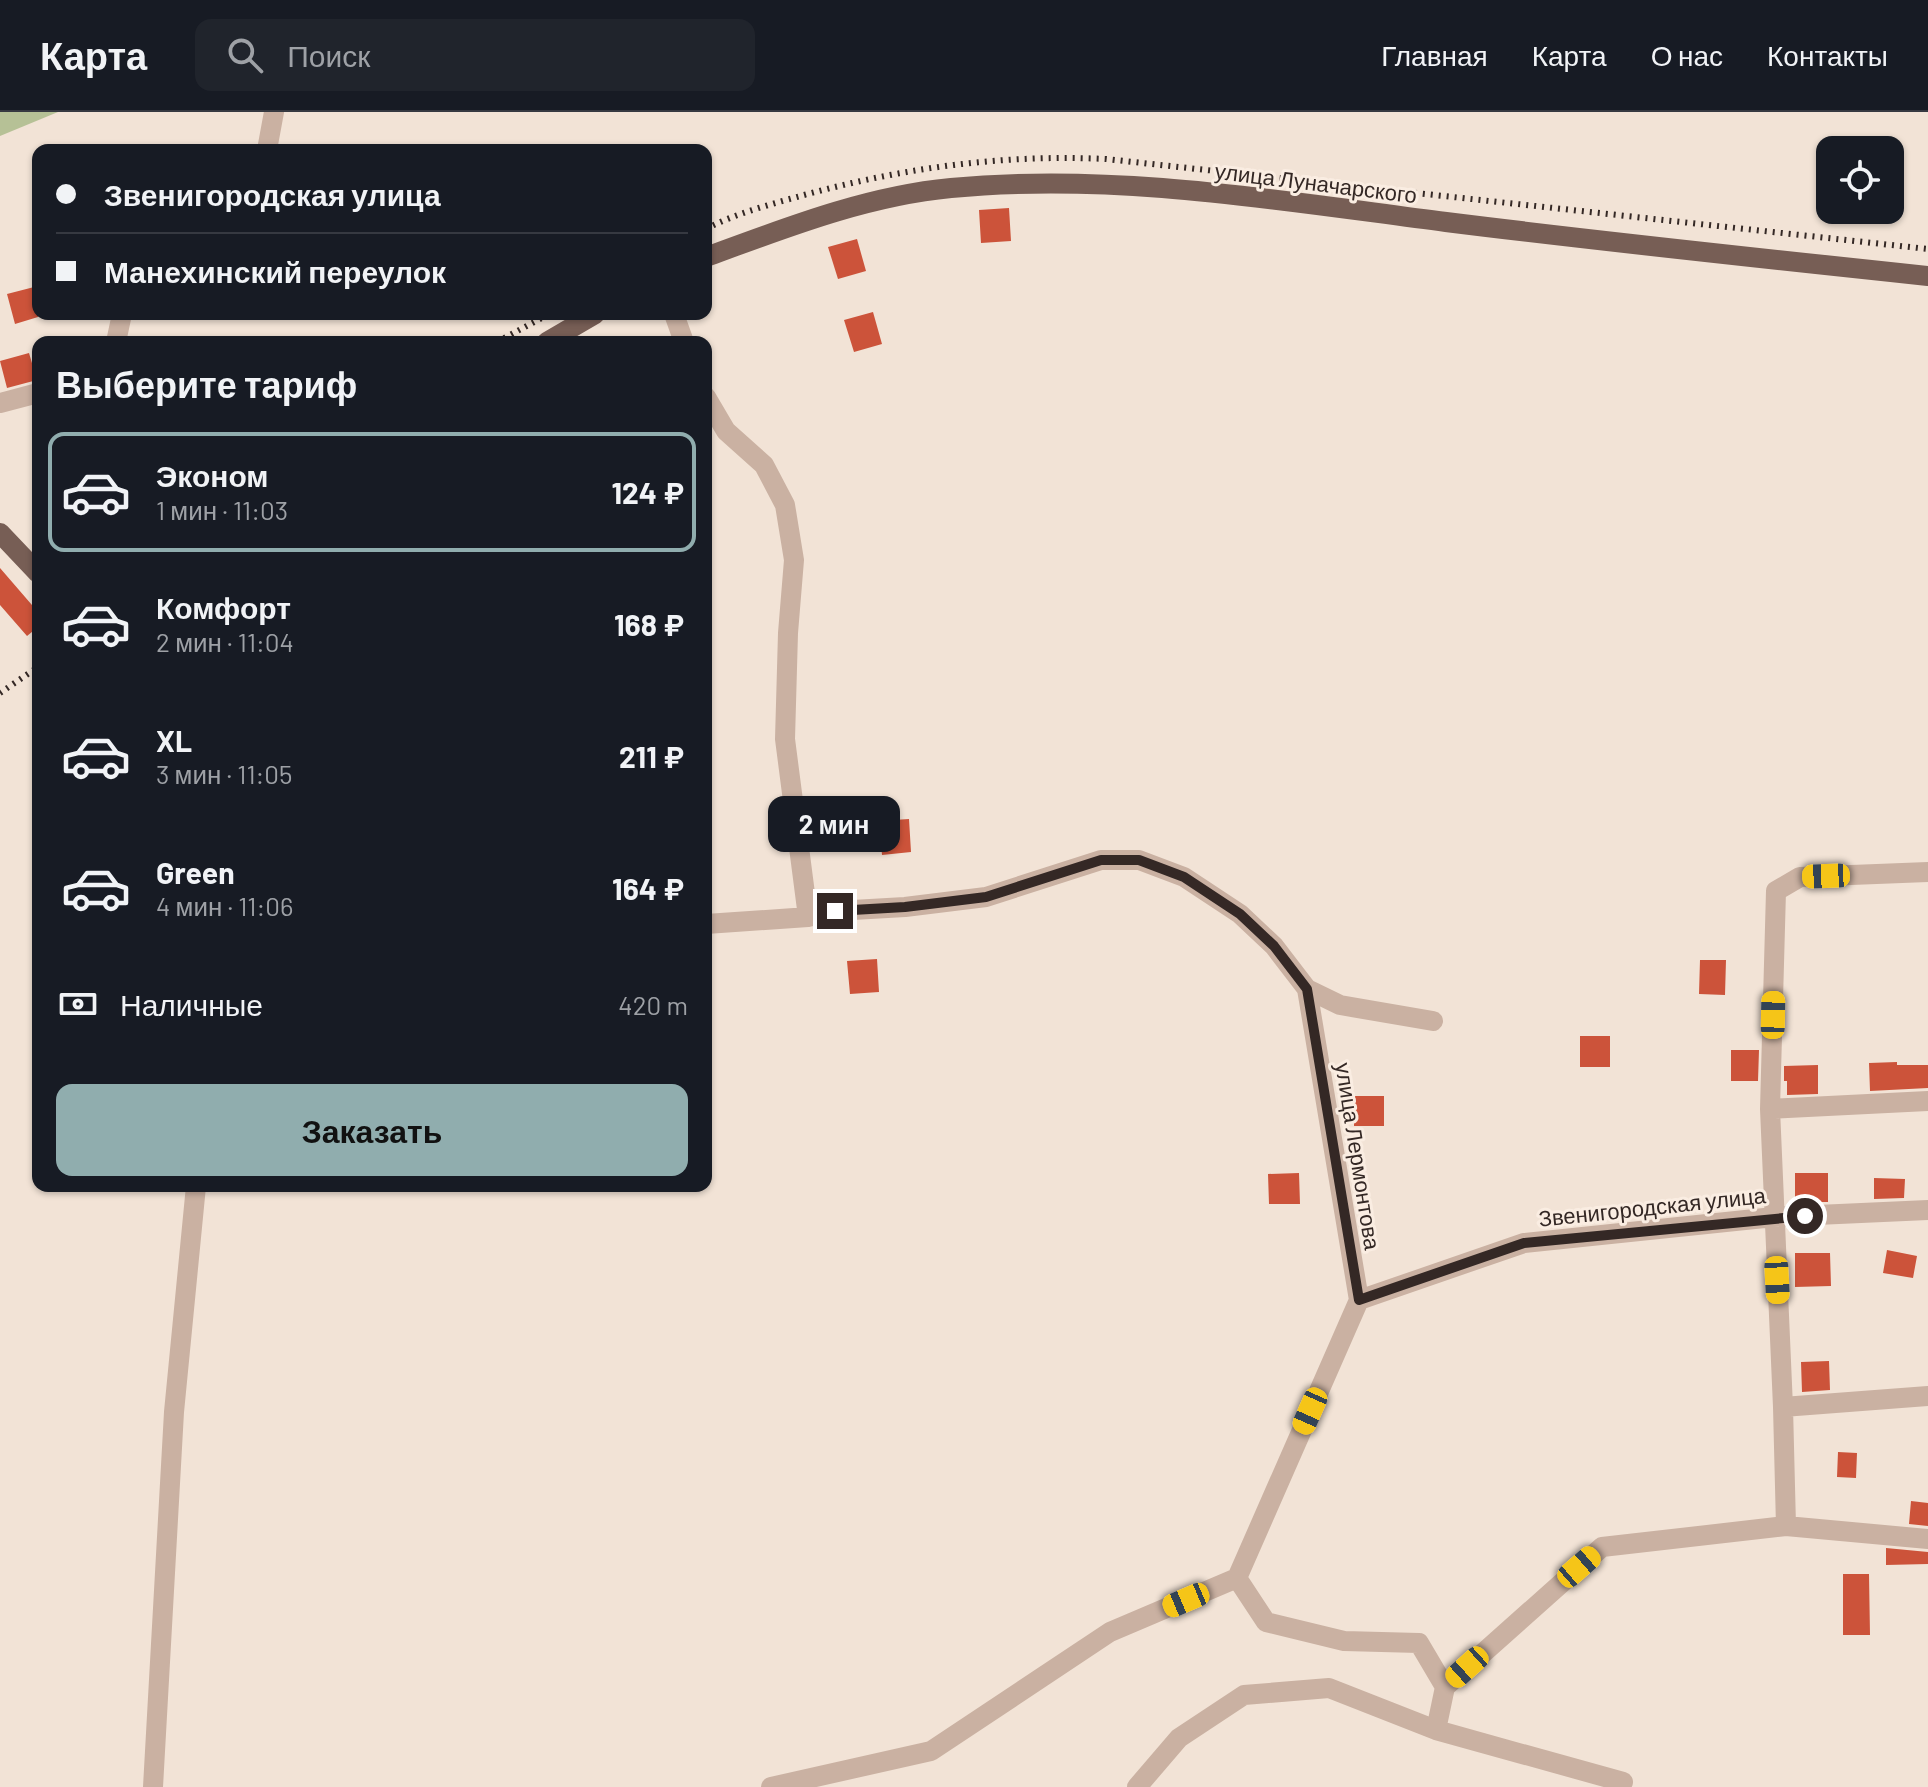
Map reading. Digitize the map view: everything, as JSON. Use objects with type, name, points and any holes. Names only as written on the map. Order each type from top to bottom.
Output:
[{"type":"main road","name":"улица Луначарского","points":[[712,255],[812,218],[882,200],[950,188],[1052,183],[1139,186],[1283,200],[1928,276]]},
{"type":"main road","points":[[557,336],[585,320]]},
{"type":"main road","points":[[0,533],[32,567]]},
{"type":"street","points":[[268,144],[274,112]]},
{"type":"street","points":[[0,403],[32,395]]},
{"type":"street","points":[[712,407],[726,431],[764,465],[785,505],[794,560],[785,739],[808,917]]},
{"type":"street","points":[[712,924],[808,917],[835,911],[905,907],[986,897],[1101,860],[1139,860],[1184,877],[1240,914],[1274,946],[1307,989],[1340,1005],[1433,1021]]},
{"type":"street","points":[[1786,1526],[1770,1109],[1776,891],[1800,877],[1928,872]]},
{"type":"street","name":"улица Лермонтова","points":[[1307,989],[1359,1300]]},
{"type":"street","points":[[1770,1109],[1928,1101]]},
{"type":"street","points":[[153,1787],[174,1412],[195,1192]]},
{"type":"street","name":"Звенигородская улица","points":[[1359,1300],[1524,1243],[1774,1217],[1928,1210]]},
{"type":"street","points":[[771,1787],[931,1751],[1110,1632],[1237,1578],[1359,1300]]},
{"type":"street","points":[[1783,1407],[1928,1396]]},
{"type":"street","points":[[1436,1730],[1445,1687],[1602,1547],[1786,1526],[1928,1539]]},
{"type":"street","points":[[1237,1578],[1266,1622],[1344,1641],[1419,1643],[1445,1687]]},
{"type":"street","points":[[1137,1787],[1179,1738],[1244,1695],[1329,1688],[1436,1730],[1623,1782]]},
{"type":"green space","points":[[0,112],[58,112],[0,136]]},
{"type":"building","points":[[1009,208],[1011,241],[981,243],[979,210]]},
{"type":"building","points":[[857,239],[866,271],[838,279],[828,247]]},
{"type":"building","points":[[32,288],[32,319],[15,324],[7,294]]},
{"type":"building","points":[[873,312],[882,344],[854,352],[844,320]]},
{"type":"building","points":[[29,353],[32,381],[7,388],[0,361]]},
{"type":"building","points":[[0,568],[32,605],[32,632],[27,636],[0,605]]},
{"type":"building","points":[[909,819],[911,852],[882,855],[879,821]]},
{"type":"building","points":[[877,959],[879,992],[850,994],[847,961]]},
{"type":"building","points":[[1700,960],[1726,960],[1725,995],[1699,994]]},
{"type":"building","points":[[1580,1036],[1610,1036],[1610,1067],[1580,1067]]},
{"type":"building","points":[[1731,1050],[1759,1050],[1758,1081],[1731,1081]]},
{"type":"building","points":[[1897,1062],[1897,1065],[1928,1065],[1928,1088],[1870,1091],[1869,1063]]},
{"type":"building","points":[[1818,1065],[1818,1094],[1787,1095],[1784,1066]]},
{"type":"building","points":[[1354,1096],[1384,1096],[1384,1126],[1354,1126]]},
{"type":"building","points":[[1299,1173],[1300,1204],[1269,1204],[1268,1174]]},
{"type":"building","points":[[1795,1173],[1828,1173],[1828,1202],[1795,1202]]},
{"type":"building","points":[[1874,1178],[1905,1179],[1904,1198],[1874,1199]]},
{"type":"building","points":[[1887,1250],[1917,1256],[1913,1278],[1883,1273]]},
{"type":"building","points":[[1795,1253],[1830,1253],[1831,1286],[1795,1287]]},
{"type":"building","points":[[1829,1361],[1830,1390],[1802,1392],[1801,1362]]},
{"type":"building","points":[[1838,1452],[1857,1453],[1856,1478],[1837,1477]]},
{"type":"building","points":[[1911,1501],[1928,1503],[1928,1526],[1909,1524]]},
{"type":"building","points":[[1886,1548],[1928,1552],[1928,1564],[1886,1565]]},
{"type":"building","points":[[1843,1574],[1869,1574],[1870,1635],[1843,1635]]},
{"type":"railway","points":[[712,226],[767,205],[878,177],[991,161],[1068,158],[1106,159],[1928,249]]},
{"type":"railway","points":[[508,336],[538,320]]},
{"type":"railway","points":[[0,693],[32,671]]},
{"type":"route","points":[[835,911],[905,907],[986,897],[1101,860],[1139,860],[1184,877],[1240,914],[1274,946],[1307,989],[1359,1300],[1524,1243],[1805,1216]]}]
